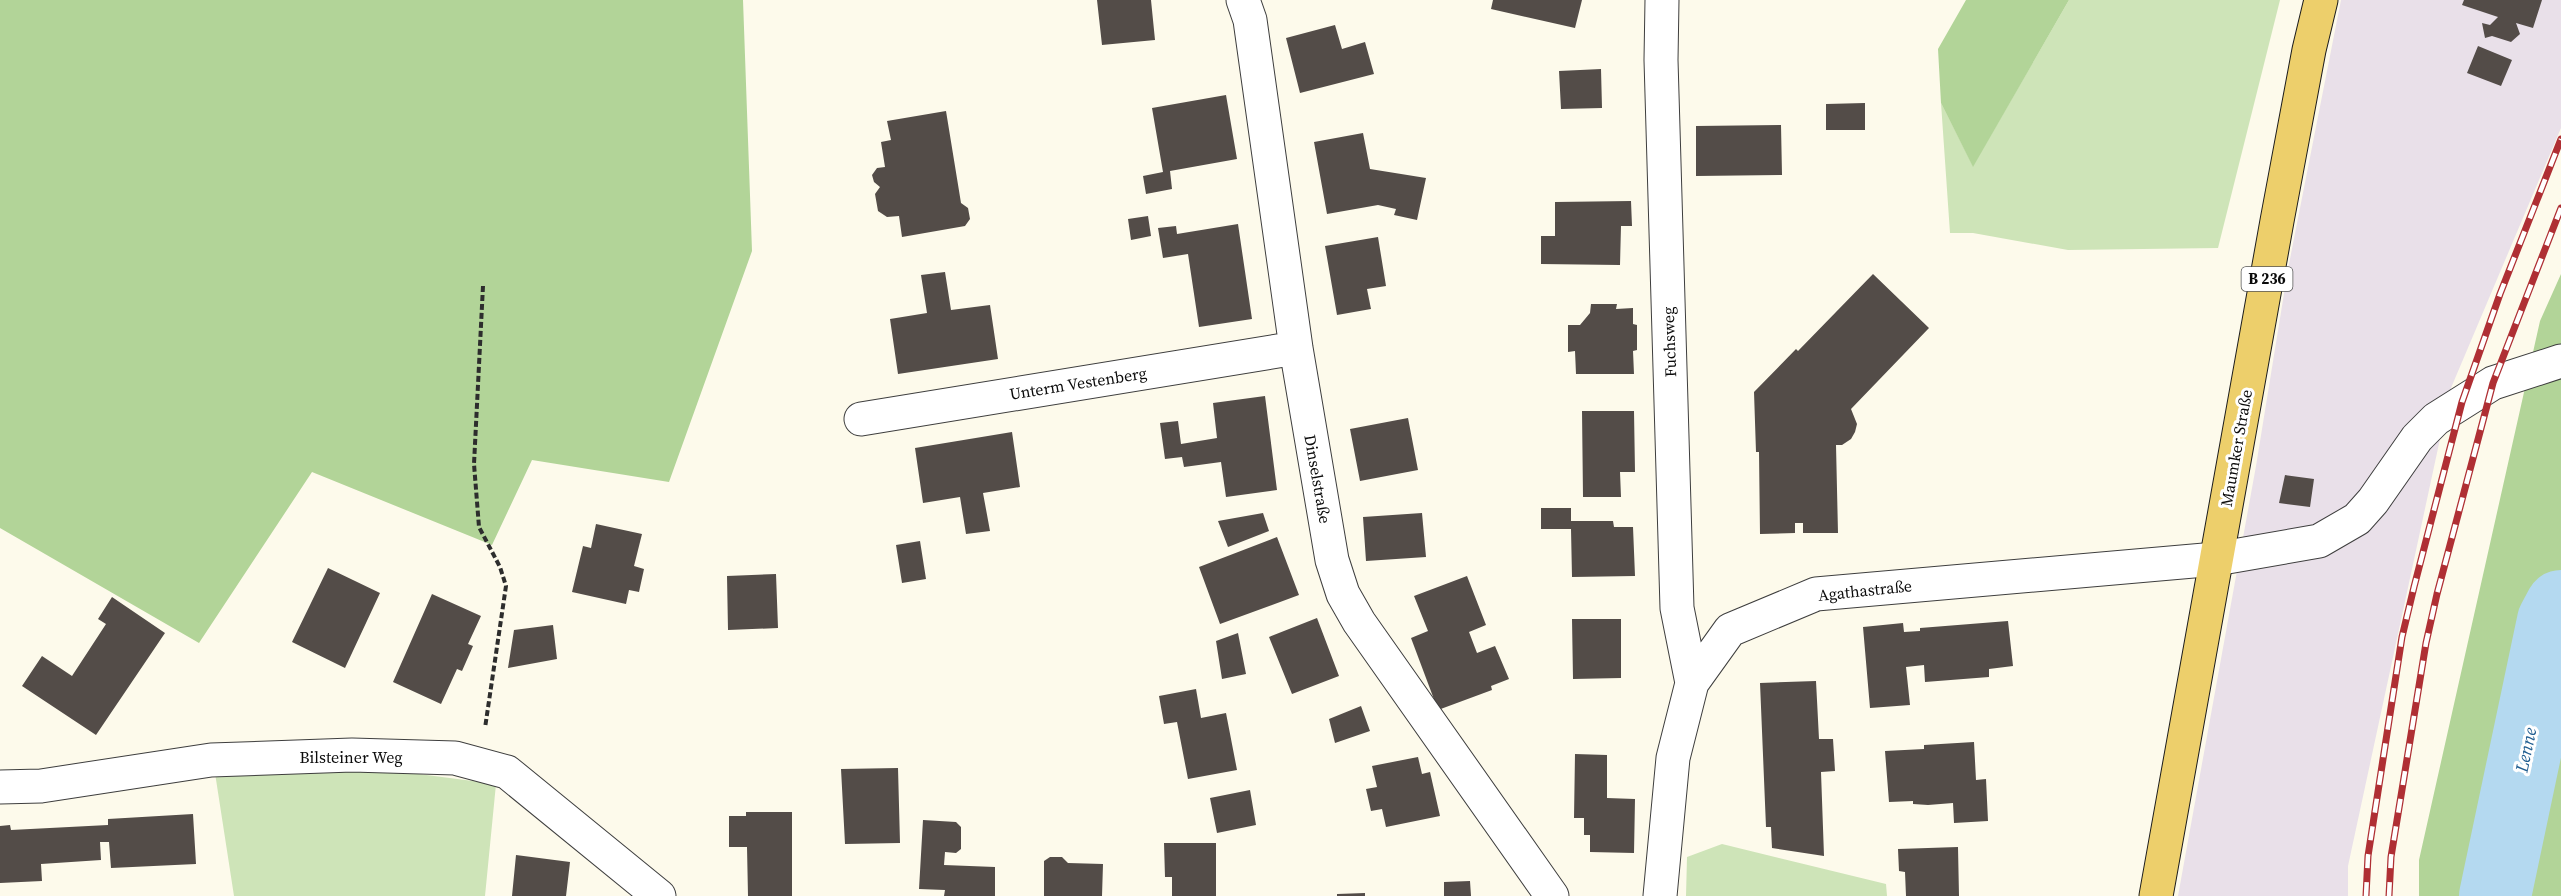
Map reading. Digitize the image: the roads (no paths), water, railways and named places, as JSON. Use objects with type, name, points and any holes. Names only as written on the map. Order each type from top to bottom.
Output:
[{"type":"main road","name":"Maumker Straße","points":[[2156,896],[2309,50],[2320,0]]},
{"type":"street","name":"Dinselstraße","points":[[1243,0],[1250,20],[1296,348],[1332,560],[1343,594],[1359,622],[1552,896]]},
{"type":"street","name":"Fuchsweg","points":[[1662,0],[1661,60],[1677,608],[1692,683]]},
{"type":"street","name":"Unterm Vestenberg","points":[[861,419],[1296,348]]},
{"type":"street","name":"Agathastraße","points":[[1660,896],[1673,758],[1692,683],[1730,630],[1816,594],[2216,559],[2319,542],[2362,513],[2417,438],[2436,419],[2493,383],[2561,361]]},
{"type":"street","name":"Bilsteiner Weg","points":[[0,788],[41,786],[211,760],[352,754],[455,758],[507,772],[659,896]]},
{"type":"waterway","name":"Lenne","points":[[2495,896],[2553,621],[2561,606]]},
{"type":"railway","points":[[2366,896],[2368,856],[2402,637],[2414,587],[2462,402],[2500,294],[2561,139]]},
{"type":"railway","points":[[2389,896],[2391,857],[2426,643],[2437,594],[2493,383],[2561,208]]}]
